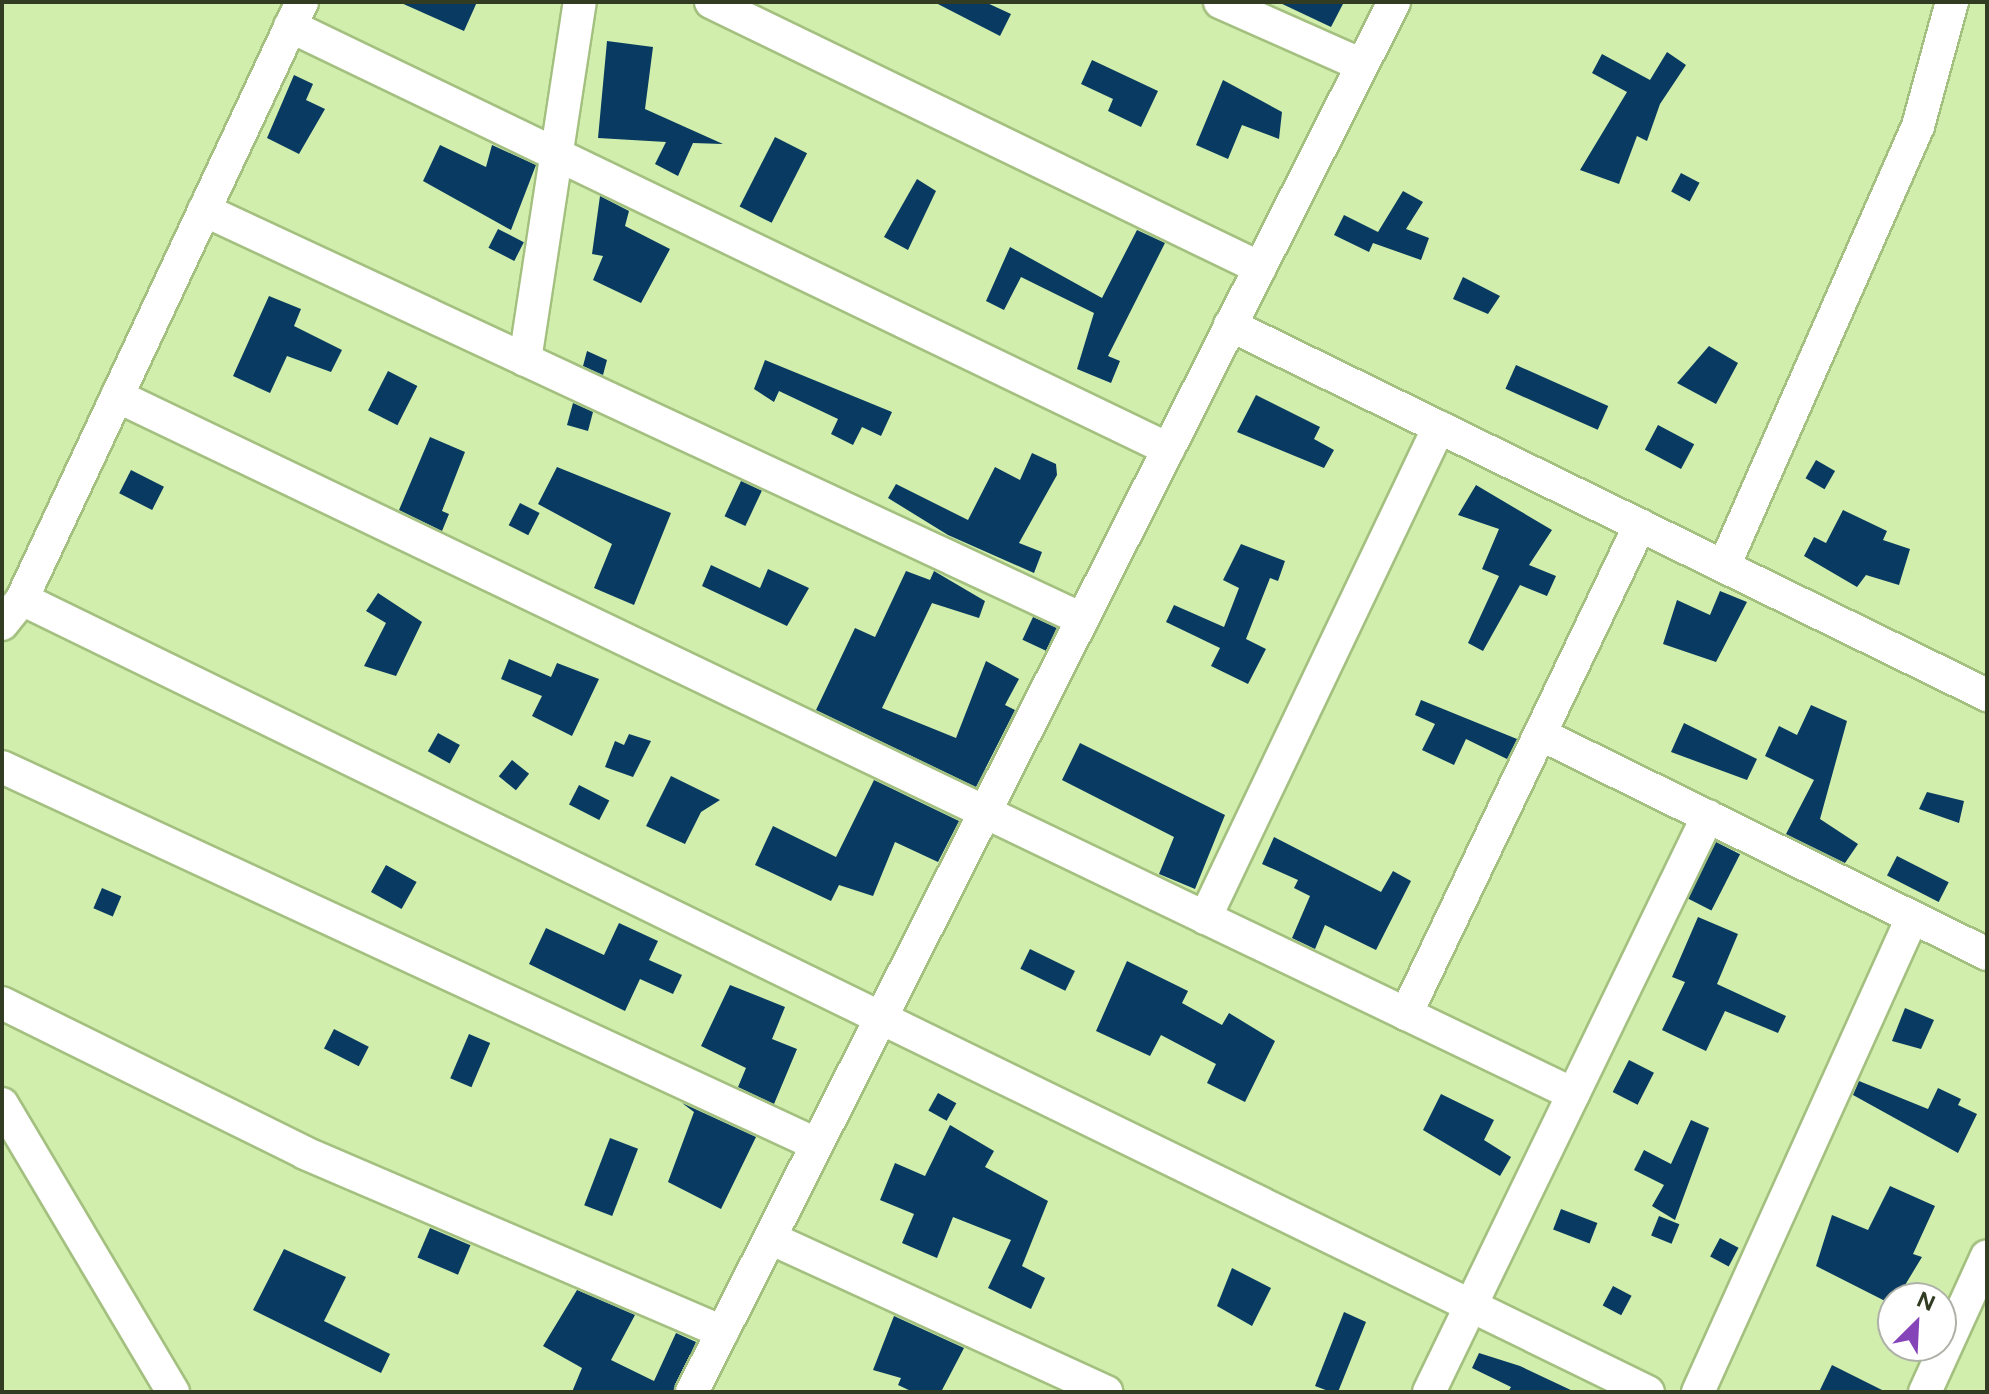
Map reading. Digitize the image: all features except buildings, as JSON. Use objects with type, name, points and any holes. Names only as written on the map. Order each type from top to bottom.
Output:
[{"type":"street","points":[[525,360],[580,2]]},
{"type":"street","points":[[711,2],[1260,268]]},
{"type":"street","points":[[1220,2],[1362,65]]},
{"type":"street","points":[[692,1392],[1394,2]]},
{"type":"street","points":[[1724,566],[1918,126],[1952,2]]},
{"type":"street","points":[[1168,449],[556,154],[296,14],[12,612],[881,1018],[1648,1392]]},
{"type":"street","points":[[204,210],[1082,619]]},
{"type":"street","points":[[1230,325],[1987,695]]},
{"type":"street","points":[[117,396],[1573,1094]]},
{"type":"street","points":[[1205,918],[1439,427]]},
{"type":"street","points":[[1406,1014],[1640,525]]},
{"type":"street","points":[[1540,734],[1987,954]]},
{"type":"street","points":[[2,767],[816,1144]]},
{"type":"street","points":[[1429,1392],[1708,816]]},
{"type":"street","points":[[1698,1392],[1912,918]]},
{"type":"street","points":[[2,1003],[305,1153],[722,1332]]},
{"type":"street","points":[[2,1104],[173,1392]]},
{"type":"street","points":[[770,1238],[1106,1392]]},
{"type":"street","points":[[1925,1392],[1987,1256]]}]
